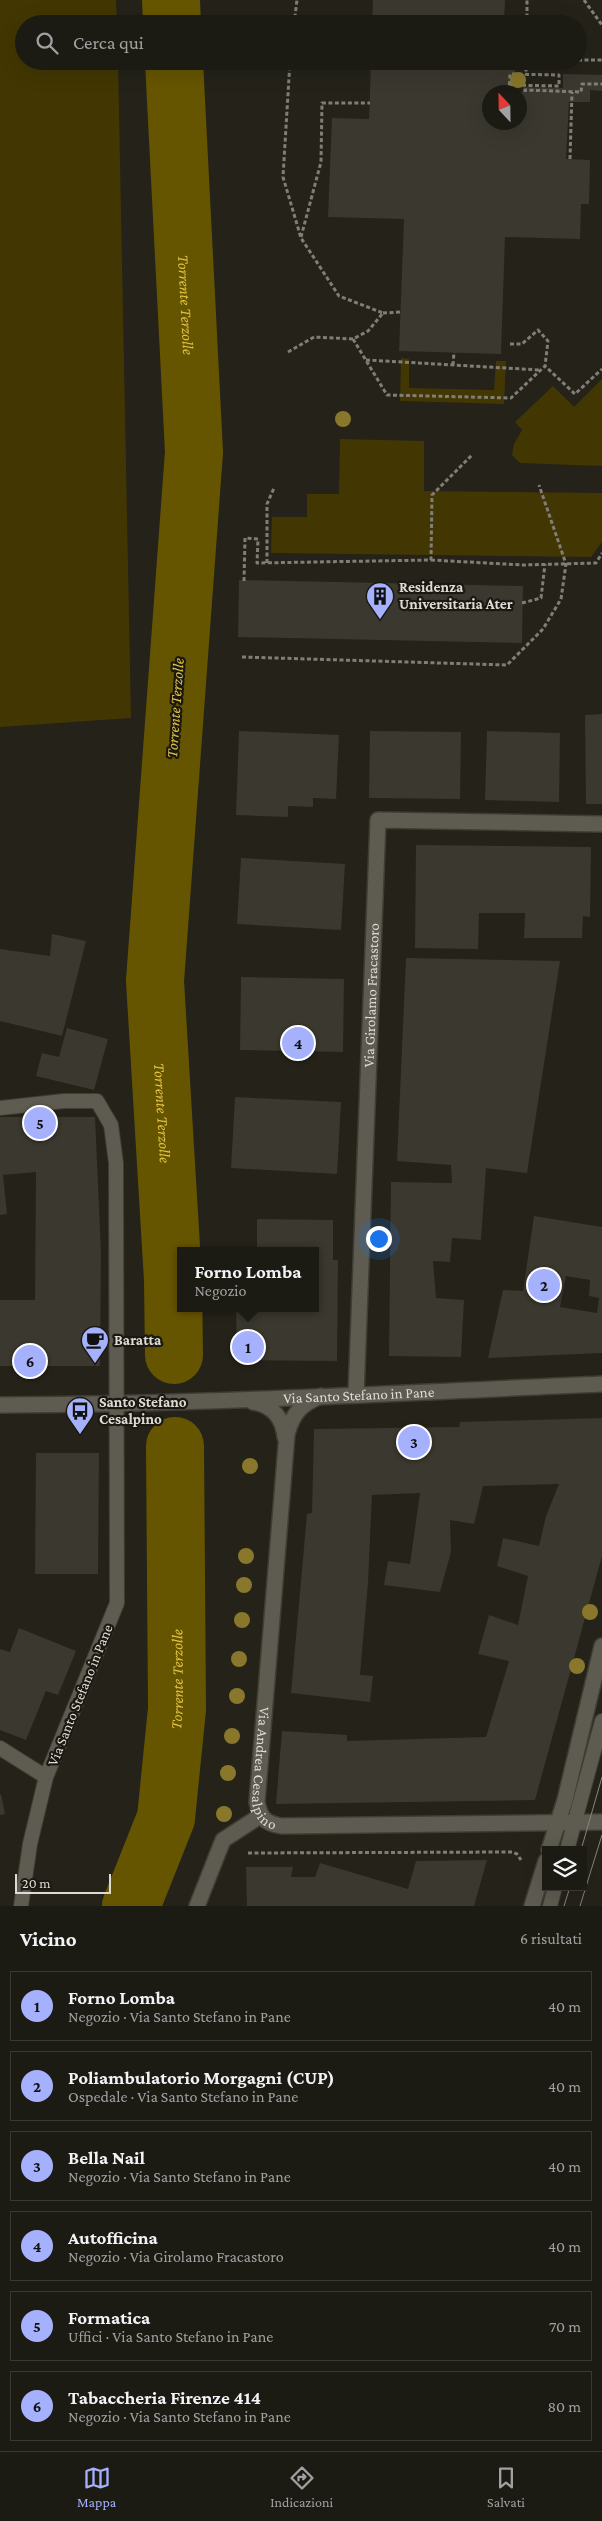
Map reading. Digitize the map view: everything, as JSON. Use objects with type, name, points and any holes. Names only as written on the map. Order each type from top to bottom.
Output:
[{"type":"street","name":"Via Girolamo Fracastoro","points":[[356,1395],[378,820],[602,824]]},
{"type":"street","name":"Via Santo Stefano in Pane","points":[[0,1405],[121,1404],[602,1384]]},
{"type":"street","name":"Via Andrea Cesalpino","points":[[321,1396],[302,1405],[296,1411],[289,1426],[286,1441],[257,1802],[260,1816],[268,1824],[281,1826],[602,1822]]},
{"type":"street","name":"Via Andrea Cesalpino","points":[[233,1400],[259,1403],[277,1415],[282,1422],[286,1441]]},
{"type":"street","points":[[550,1846],[558,1823],[602,1646]]},
{"type":"street","points":[[197,1906],[223,1840],[260,1816]]},
{"type":"street","points":[[532,1906],[542,1874]]},
{"type":"lane","name":"Via Santo Stefano in Pane","points":[[0,1108],[64,1101],[97,1102],[111,1125],[116,1163],[121,1404],[117,1603],[46,1776],[30,1844],[20,1906]]},
{"type":"lane","points":[[568,1846],[602,1721]]},
{"type":"lane","name":"Via Santo Stefano in Pane","points":[[0,1748],[46,1776]]},
{"type":"lane","points":[[550,1906],[554,1891]]},
{"type":"path","points":[[295,15],[297,0]]},
{"type":"path","points":[[526,15],[527,0]]},
{"type":"path","points":[[584,0],[602,25]]},
{"type":"path","points":[[587,60],[602,60]]},
{"type":"path","points":[[289,70],[283,177],[301,238],[339,296],[383,312],[401,312]]},
{"type":"path","points":[[509,85],[510,74],[559,75],[559,86],[527,85]]},
{"type":"path","points":[[527,92],[581,92],[582,84],[602,84]]},
{"type":"path","points":[[570,159],[572,92]]},
{"type":"path","points":[[301,238],[320,162],[322,103],[370,103]]},
{"type":"path","points":[[288,352],[314,337],[353,338],[368,331],[383,312]]},
{"type":"path","points":[[353,338],[387,395],[511,398],[545,366],[548,342],[538,330],[522,344],[510,344]]},
{"type":"path","points":[[453,365],[454,352]]},
{"type":"path","points":[[366,360],[540,370]]},
{"type":"path","points":[[545,366],[575,394],[602,369]]},
{"type":"path","points":[[431,560],[432,495],[473,454]]},
{"type":"path","points":[[242,657],[507,665],[543,630],[561,598],[566,564],[539,485]]},
{"type":"path","points":[[267,563],[267,504],[274,488]]},
{"type":"path","points":[[244,581],[246,538],[258,539],[257,562],[267,563],[431,560],[566,564],[596,563],[602,553]]},
{"type":"path","points":[[522,602],[541,598],[545,564]]},
{"type":"path","points":[[218,1853],[512,1852],[518,1854],[522,1861],[521,1868]]},
{"type":"shaded area","points":[[0,0],[116,0],[117,15],[15,15],[15,70],[118,70],[131,718],[0,727]]},
{"type":"shaded area","points":[[401,358],[409,359],[409,388],[494,390],[496,361],[506,361],[504,404],[400,401]]},
{"type":"shaded area","points":[[602,379],[602,466],[520,463],[512,455],[514,444],[522,430],[515,422],[553,386],[574,407]]},
{"type":"shaded area","points":[[340,439],[424,441],[424,491],[602,493],[602,542],[591,557],[271,553],[272,517],[307,517],[307,494],[339,494]]},
{"type":"building","points":[[373,0],[505,0],[504,15],[372,15]]},
{"type":"building","points":[[371,70],[515,70],[515,85],[482,85],[482,130],[527,130],[527,87],[563,88],[563,74],[602,75],[602,91],[590,90],[590,102],[569,102],[566,159],[590,160],[589,204],[581,204],[580,239],[505,237],[501,354],[399,351],[404,219],[328,217],[332,118],[369,119]]},
{"type":"building","name":"Residenza Universitaria Ater","points":[[239,580],[523,586],[522,643],[238,637]]},
{"type":"building","points":[[602,714],[602,804],[586,804],[585,715]]},
{"type":"building","points":[[239,731],[339,735],[336,799],[313,798],[313,807],[288,806],[288,817],[236,815]]},
{"type":"building","points":[[370,731],[461,732],[460,799],[369,798]]},
{"type":"building","points":[[487,731],[560,733],[559,802],[485,800]]},
{"type":"building","points":[[416,845],[591,847],[590,917],[583,916],[582,938],[524,938],[525,913],[479,913],[478,949],[415,948]]},
{"type":"building","points":[[241,858],[345,864],[341,930],[237,924]]},
{"type":"building","points":[[52,934],[86,941],[62,1036],[0,1021],[0,949],[50,956]]},
{"type":"building","points":[[406,958],[560,961],[527,1173],[486,1168],[481,1240],[452,1238],[450,1262],[433,1261],[436,1298],[464,1300],[461,1357],[389,1356],[391,1182],[452,1183],[451,1165],[397,1161]]},
{"type":"building","points":[[241,977],[344,979],[343,1052],[240,1050]]},
{"type":"building","points":[[67,1028],[108,1039],[94,1090],[36,1076],[42,1053],[59,1057]]},
{"type":"building","points":[[235,1097],[341,1102],[337,1174],[231,1168]]},
{"type":"building","points":[[0,1117],[95,1117],[101,1252],[100,1366],[0,1366],[0,1300],[35,1300],[36,1172],[3,1175],[7,1214],[0,1215]]},
{"type":"building","points":[[534,1216],[602,1227],[602,1353],[488,1358],[503,1290],[523,1291]],"holes":[[[566,1276],[590,1280],[589,1296],[599,1298],[597,1313],[560,1307]]]},
{"type":"building","points":[[257,1219],[333,1220],[333,1260],[338,1260],[337,1361],[237,1360],[236,1312],[319,1312],[319,1247],[257,1247]]},
{"type":"building","points":[[602,1418],[602,1556],[535,1800],[276,1804],[282,1731],[347,1735],[347,1741],[486,1737],[509,1661],[478,1654],[489,1615],[518,1625],[528,1576],[497,1566],[503,1538],[539,1546],[546,1516],[559,1484],[483,1486],[474,1524],[450,1520],[451,1552],[440,1592],[384,1585],[388,1561],[410,1564],[420,1493],[372,1495],[368,1583],[360,1675],[373,1676],[370,1702],[291,1693],[307,1514],[312,1513],[314,1429],[459,1427],[460,1422]]},
{"type":"building","points":[[36,1453],[99,1453],[98,1574],[35,1574]]},
{"type":"building","points":[[19,1628],[76,1651],[58,1695],[46,1691],[26,1740],[0,1730],[0,1649],[10,1652]]},
{"type":"building","points":[[0,1795],[5,1814],[0,1815]]},
{"type":"building","points":[[487,1860],[474,1906],[247,1906],[246,1867],[293,1867],[291,1877],[315,1877],[320,1863],[408,1889],[416,1861]]},
{"type":"waterway","name":"Torrente Terzolle","points":[[171,0],[172,15]]},
{"type":"waterway","name":"Torrente Terzolle","points":[[174,70],[194,452],[155,981],[173,1280],[174,1355]]},
{"type":"waterway","name":"Torrente Terzolle","points":[[131,1906],[166,1818],[177,1709],[175,1446]]},
{"type":"tram line","points":[[582,1846],[602,1777]]},
{"type":"tram line","points":[[580,1906],[602,1835]]},
{"type":"tram line","points":[[564,1906],[569,1891]]},
{"type":"place","name":"Residenza Universitaria Ater","points":[[380,620]]},
{"type":"place","name":"Autofficina","points":[[298,1043]]},
{"type":"place","name":"Formatica","points":[[40,1123]]},
{"type":"place","name":"Poliambulatorio Morgagni (CUP)","points":[[544,1285]]},
{"type":"place","name":"Forno Lomba","points":[[248,1347]]},
{"type":"place","name":"Tabaccheria Firenze 414","points":[[30,1361]]},
{"type":"place","name":"Baratta","points":[[95,1364]]},
{"type":"place","name":"Santo Stefano Cesalpino","points":[[80,1435]]},
{"type":"place","name":"Bella Nail","points":[[414,1442]]}]
